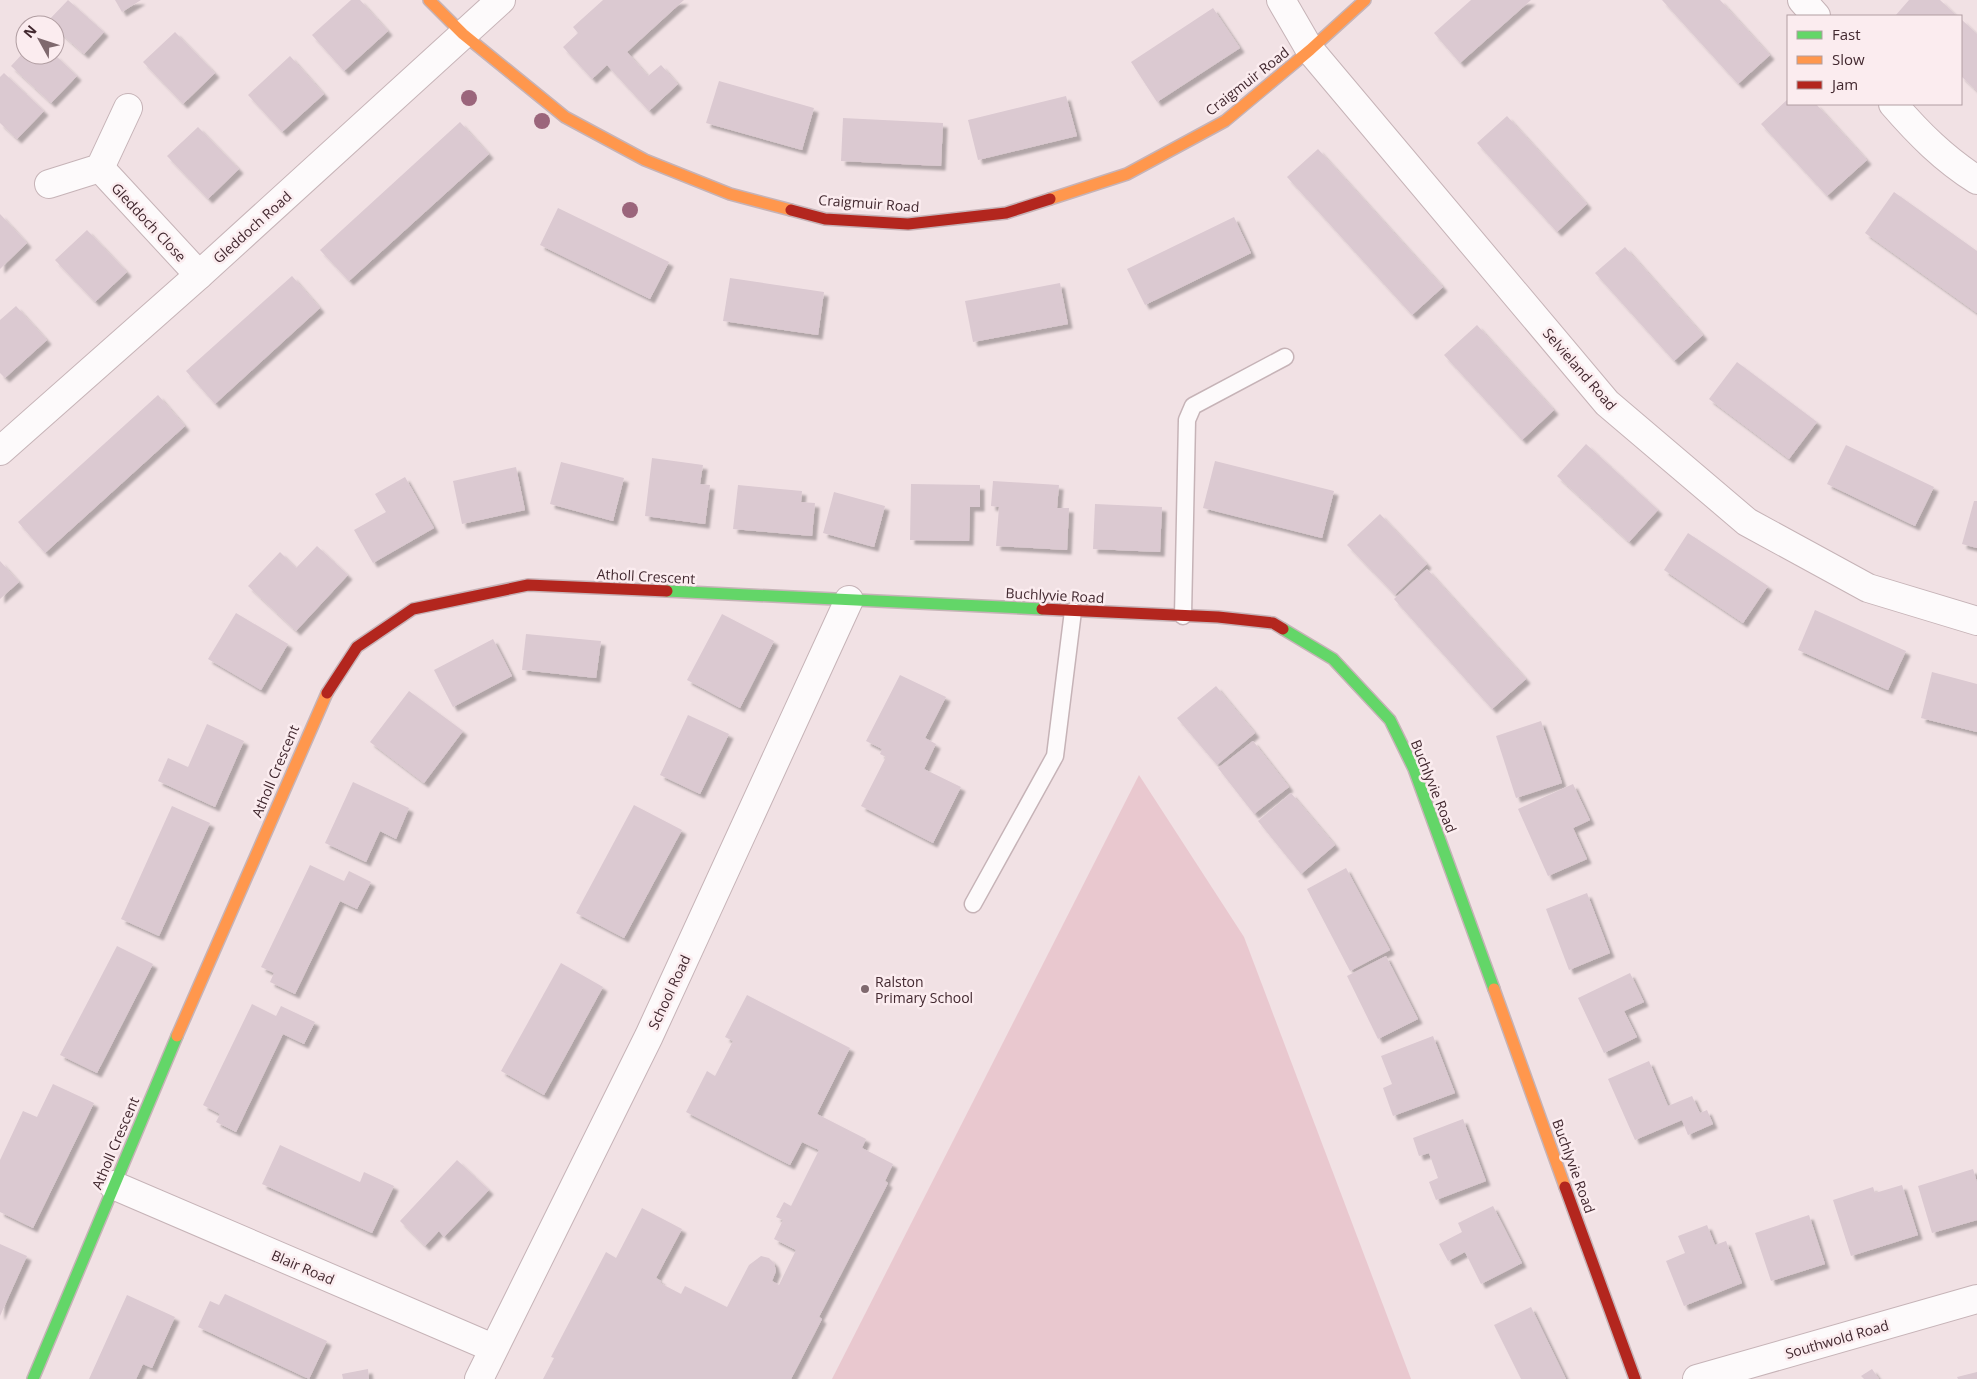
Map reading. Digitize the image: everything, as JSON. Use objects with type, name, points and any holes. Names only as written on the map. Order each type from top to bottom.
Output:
[{"type":"street","name":"Craigmuir Road","points":[[429,0],[463,34],[566,117],[645,160],[730,194],[825,219],[908,224],[1006,213],[1127,174],[1225,121],[1310,50],[1365,0]]},
{"type":"street","name":"Gleddoch Road","points":[[0,451],[199,275],[501,0]]},
{"type":"street","name":"Selvieland Road","points":[[1282,0],[1310,50],[1607,403],[1747,522],[1868,588],[1977,621]]},
{"type":"street","points":[[1802,0],[1815,15]]},
{"type":"street","points":[[1894,105],[1922,137],[1955,166],[1977,180]]},
{"type":"street","points":[[49,184],[100,168],[128,108]]},
{"type":"street","name":"Gleddoch Close","points":[[100,168],[199,275]]},
{"type":"street","name":"Atholl Crescent","points":[[33,1379],[113,1185],[321,702],[357,647],[413,609],[528,586],[849,600]]},
{"type":"street","name":"Buchlyvie Road","points":[[849,600],[1183,616],[1273,623],[1333,659],[1390,720],[1414,769],[1635,1379]]},
{"type":"street","name":"School Road","points":[[479,1379],[649,1036],[849,600]]},
{"type":"street","name":"Blair Road","points":[[113,1185],[493,1348]]},
{"type":"street","name":"Southwold Road","points":[[1697,1379],[1977,1299]]},
{"type":"lane","points":[[1183,616],[1187,420],[1193,406],[1285,357]]},
{"type":"lane","points":[[973,904],[1055,756],[1073,611]]},
{"type":"shaded area","points":[[1139,775],[1244,937],[1411,1379],[832,1379]]},
{"type":"building","points":[[68,0],[104,32],[84,54],[65,37],[65,15],[54,15]]},
{"type":"building","points":[[115,0],[141,0],[122,12]]},
{"type":"building","points":[[351,0],[360,0],[388,31],[344,71],[312,35]]},
{"type":"building","points":[[603,0],[684,0],[627,52],[648,76],[661,65],[678,84],[649,111],[607,65],[592,79],[563,47],[578,33],[573,27]]},
{"type":"building","points":[[1471,0],[1531,0],[1460,63],[1434,33]]},
{"type":"building","points":[[1662,0],[1720,0],[1770,55],[1738,84]]},
{"type":"building","points":[[1909,0],[1940,0],[1956,15],[1896,15]]},
{"type":"building","points":[[1213,8],[1240,48],[1157,102],[1131,62]]},
{"type":"building","points":[[1962,20],[1977,34],[1977,91],[1962,77]]},
{"type":"building","points":[[175,32],[215,73],[183,104],[143,62]]},
{"type":"building","points":[[290,56],[324,94],[282,132],[248,95]]},
{"type":"building","points":[[15,62],[15,65],[65,65],[77,76],[51,103],[11,66]]},
{"type":"building","points":[[4,73],[44,111],[17,139],[0,123],[0,77]]},
{"type":"building","points":[[719,81],[814,108],[802,150],[706,123]]},
{"type":"building","points":[[1066,96],[1077,136],[978,160],[968,120]]},
{"type":"building","points":[[1787,100],[1787,105],[1817,105],[1867,160],[1827,196],[1761,124]]},
{"type":"building","points":[[1507,116],[1587,204],[1557,232],[1477,143]]},
{"type":"building","points":[[843,118],[943,123],[941,166],[841,161]]},
{"type":"building","points":[[460,122],[489,154],[349,281],[320,250]]},
{"type":"building","points":[[198,127],[239,169],[208,199],[167,156]]},
{"type":"building","points":[[1318,149],[1443,287],[1412,315],[1287,177]]},
{"type":"building","points":[[1894,192],[1977,251],[1977,313],[1865,233]]},
{"type":"building","points":[[558,208],[669,262],[650,299],[540,245]]},
{"type":"building","points":[[0,214],[27,243],[0,269]]},
{"type":"building","points":[[1234,217],[1251,253],[1145,305],[1127,269]]},
{"type":"building","points":[[87,230],[127,272],[95,302],[55,260]]},
{"type":"building","points":[[1625,247],[1703,335],[1674,361],[1595,273]]},
{"type":"building","points":[[292,276],[320,308],[215,404],[186,371]]},
{"type":"building","points":[[730,278],[824,292],[818,335],[723,321]]},
{"type":"building","points":[[1060,283],[1068,324],[973,342],[965,301]]},
{"type":"building","points":[[16,306],[47,340],[5,378],[0,373],[0,320]]},
{"type":"building","points":[[1477,325],[1554,410],[1522,440],[1444,355]]},
{"type":"building","points":[[1737,362],[1817,422],[1789,459],[1709,399]]},
{"type":"building","points":[[158,395],[185,426],[45,553],[18,522]]},
{"type":"building","points":[[1586,444],[1658,510],[1629,542],[1557,476]]},
{"type":"building","points":[[1846,445],[1934,487],[1915,526],[1827,484]]},
{"type":"building","points":[[652,458],[703,465],[700,484],[710,485],[705,524],[645,516]]},
{"type":"building","points":[[1215,461],[1334,491],[1322,538],[1203,508]]},
{"type":"building","points":[[561,462],[624,478],[613,521],[550,504]]},
{"type":"building","points":[[516,467],[525,510],[462,524],[453,481]]},
{"type":"building","points":[[405,477],[434,528],[373,563],[354,530],[386,512],[375,494]]},
{"type":"building","points":[[993,481],[1059,485],[1057,508],[1069,508],[1067,550],[996,546],[999,507],[991,506]]},
{"type":"building","points":[[911,484],[980,485],[980,507],[970,507],[969,541],[910,540]]},
{"type":"building","points":[[738,485],[802,491],[801,502],[815,503],[812,536],[733,529]]},
{"type":"building","points":[[834,492],[885,506],[874,547],[823,533]]},
{"type":"building","points":[[1974,501],[1977,501],[1977,548],[1962,544]]},
{"type":"building","points":[[1095,504],[1162,507],[1160,552],[1093,549]]},
{"type":"building","points":[[1380,514],[1427,564],[1395,595],[1347,545]]},
{"type":"building","points":[[1688,533],[1768,586],[1743,623],[1664,570]]},
{"type":"building","points":[[317,546],[348,575],[296,631],[248,586],[280,552],[296,568]]},
{"type":"building","points":[[0,561],[19,582],[0,599]]},
{"type":"building","points":[[1427,569],[1526,679],[1492,709],[1394,599]]},
{"type":"building","points":[[1815,610],[1906,651],[1888,690],[1798,650]]},
{"type":"building","points":[[236,613],[288,644],[261,690],[208,659]]},
{"type":"building","points":[[722,614],[774,641],[740,708],[687,680]]},
{"type":"building","points":[[526,634],[601,641],[596,678],[522,670]]},
{"type":"building","points":[[493,639],[512,676],[453,707],[434,670]]},
{"type":"building","points":[[1932,672],[1977,684],[1977,732],[1921,718]]},
{"type":"building","points":[[900,675],[946,697],[925,738],[936,744],[924,769],[961,787],[933,843],[861,806],[886,757],[880,754],[882,749],[866,741]]},
{"type":"building","points":[[1216,686],[1255,733],[1217,765],[1177,718]]},
{"type":"building","points":[[409,691],[463,731],[424,783],[370,742]]},
{"type":"building","points":[[688,715],[729,734],[700,794],[660,775]]},
{"type":"building","points":[[1541,721],[1562,783],[1516,798],[1496,736]]},
{"type":"building","points":[[207,724],[244,741],[215,807],[158,781],[168,758],[188,767]]},
{"type":"building","points":[[1253,741],[1289,787],[1254,814],[1218,768]]},
{"type":"building","points":[[353,782],[409,808],[396,839],[380,831],[366,862],[325,843]]},
{"type":"building","points":[[1573,784],[1590,820],[1573,828],[1587,859],[1548,876],[1518,809]]},
{"type":"building","points":[[1291,793],[1335,845],[1301,874],[1258,821]]},
{"type":"building","points":[[634,805],[682,830],[624,938],[576,913]]},
{"type":"building","points":[[172,806],[210,823],[159,936],[121,919]]},
{"type":"building","points":[[310,865],[344,881],[349,871],[371,882],[357,909],[340,901],[295,994],[270,982],[274,973],[261,967]]},
{"type":"building","points":[[1346,868],[1390,950],[1350,971],[1307,889]]},
{"type":"building","points":[[1587,893],[1610,953],[1569,970],[1546,909]]},
{"type":"building","points":[[117,946],[153,964],[97,1073],[60,1055]]},
{"type":"building","points":[[1386,956],[1418,1019],[1378,1039],[1347,976]]},
{"type":"building","points":[[561,963],[603,987],[544,1095],[501,1071]]},
{"type":"building","points":[[1630,973],[1644,1002],[1624,1011],[1637,1037],[1604,1053],[1578,998]]},
{"type":"building","points":[[747,995],[850,1048],[817,1114],[866,1139],[862,1148],[893,1164],[885,1181],[888,1183],[819,1317],[822,1319],[791,1379],[543,1379],[554,1358],[551,1357],[606,1252],[616,1258],[642,1208],[682,1229],[656,1278],[661,1281],[660,1283],[681,1294],[685,1286],[727,1307],[749,1265],[761,1256],[769,1258],[774,1263],[776,1271],[772,1281],[779,1285],[796,1250],[774,1239],[783,1220],[776,1217],[784,1202],[791,1206],[819,1150],[802,1142],[790,1165],[686,1112],[707,1071],[715,1076],[733,1041],[725,1037]]},
{"type":"building","points":[[252,1004],[276,1016],[281,1006],[315,1022],[304,1044],[283,1034],[236,1132],[216,1122],[220,1114],[203,1105]]},
{"type":"building","points":[[1433,1036],[1455,1093],[1393,1116],[1383,1088],[1392,1084],[1381,1056]]},
{"type":"building","points":[[1649,1061],[1668,1106],[1692,1096],[1700,1113],[1707,1110],[1713,1124],[1688,1135],[1682,1120],[1635,1140],[1608,1079]]},
{"type":"building","points":[[53,1084],[94,1103],[33,1228],[0,1212],[0,1160],[23,1111],[37,1117]]},
{"type":"building","points":[[1463,1119],[1486,1181],[1436,1200],[1429,1182],[1438,1178],[1429,1153],[1419,1156],[1413,1138]]},
{"type":"building","points":[[280,1145],[360,1182],[364,1172],[394,1186],[372,1233],[262,1184]]},
{"type":"building","points":[[457,1160],[489,1190],[444,1237],[439,1231],[425,1246],[400,1221]]},
{"type":"building","points":[[1973,1169],[1977,1182],[1977,1220],[1932,1233],[1918,1186]]},
{"type":"building","points":[[1902,1185],[1918,1235],[1851,1256],[1833,1200],[1873,1187],[1875,1193]]},
{"type":"building","points":[[1493,1206],[1522,1263],[1481,1284],[1465,1252],[1448,1261],[1439,1244],[1462,1232],[1458,1223]]},
{"type":"building","points":[[1809,1215],[1825,1264],[1771,1281],[1755,1233]]},
{"type":"building","points":[[1707,1225],[1715,1245],[1726,1241],[1742,1283],[1684,1306],[1666,1261],[1685,1253],[1678,1236]]},
{"type":"building","points":[[0,1244],[27,1256],[0,1316]]},
{"type":"building","points":[[225,1294],[327,1341],[309,1379],[198,1327],[210,1301],[219,1305]]},
{"type":"building","points":[[127,1295],[175,1317],[152,1368],[143,1364],[136,1379],[89,1379]]},
{"type":"building","points":[[1531,1307],[1566,1379],[1521,1379],[1494,1325]]},
{"type":"building","points":[[368,1369],[369,1379],[343,1379],[342,1374]]},
{"type":"building","points":[[1872,1369],[1879,1379],[1864,1379],[1861,1376]]},
{"type":"building","points":[[1977,1372],[1977,1379],[1958,1379],[1957,1377]]},
{"type":"traffic: fast","points":[[667,591],[1042,609]]},
{"type":"traffic: fast","points":[[1283,629],[1333,659],[1390,720],[1414,769],[1494,989]]},
{"type":"traffic: fast","points":[[33,1379],[177,1036]]},
{"type":"traffic: slow","points":[[429,0],[463,34],[565,117],[645,160],[730,194],[791,210]]},
{"type":"traffic: slow","points":[[1050,199],[1127,174],[1225,121],[1310,50],[1365,0]]},
{"type":"traffic: slow","points":[[177,1036],[327,693]]},
{"type":"traffic: slow","points":[[1494,989],[1565,1187]]},
{"type":"traffic: jam","points":[[791,210],[825,219],[908,224],[1006,213],[1050,199]]},
{"type":"traffic: jam","points":[[327,693],[357,647],[413,609],[528,585],[667,591]]},
{"type":"traffic: jam","points":[[1042,609],[1218,617],[1273,623],[1283,629]]},
{"type":"traffic: jam","points":[[1565,1187],[1635,1379]]},
{"type":"place","name":"Ralston Primary School","points":[[865,989]]}]
